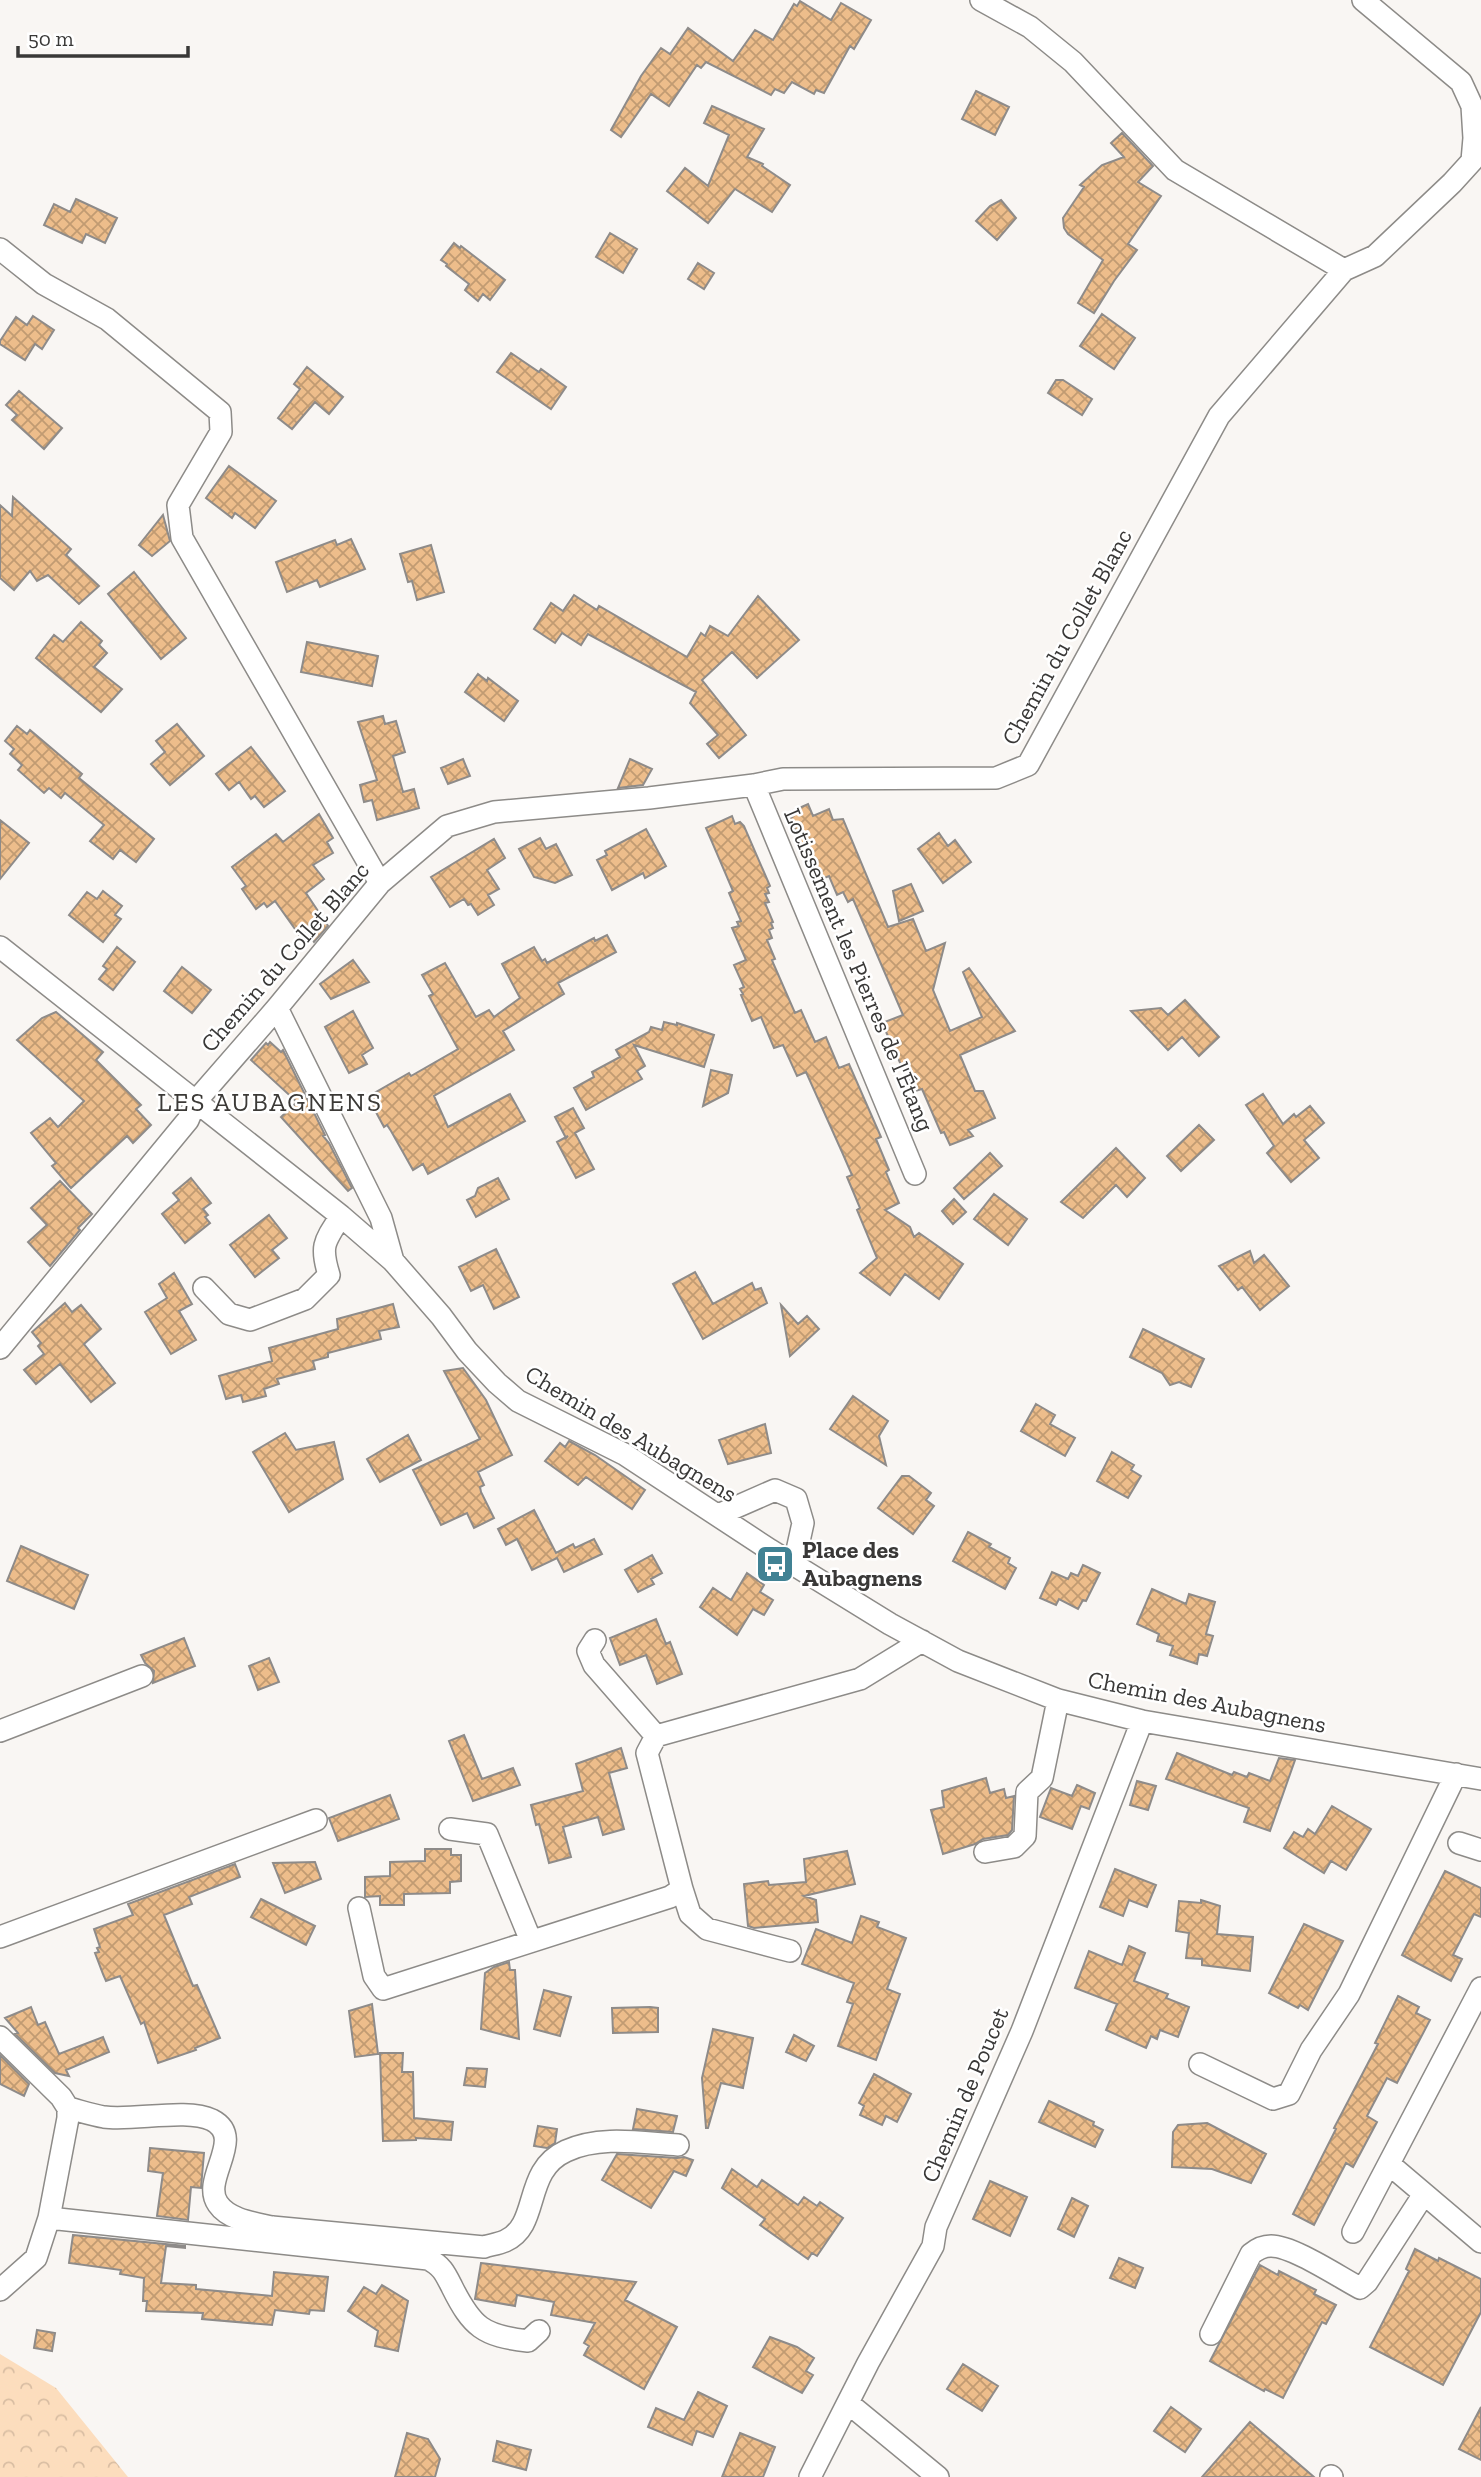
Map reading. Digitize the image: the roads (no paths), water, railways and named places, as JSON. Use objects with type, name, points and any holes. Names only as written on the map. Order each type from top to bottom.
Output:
[{"type":"street","points":[[981,0],[1030,27],[1073,62],[1175,170],[1344,270]]},
{"type":"street","name":"Chemin du Collet Blanc","points":[[0,1348],[188,1119],[196,1101],[380,883],[447,826],[494,812],[649,798],[783,779],[996,778],[1028,765],[1219,416],[1344,270],[1375,256],[1472,161],[1472,106],[1461,82],[1363,0]]},
{"type":"street","points":[[0,249],[44,284],[107,318],[220,412],[221,432],[178,505],[182,538],[380,883]]},
{"type":"street","name":"Lotissement les Pierres de l'Étang","points":[[754,785],[915,1174]]},
{"type":"street","name":"Chemin des Aubagnens","points":[[0,947],[341,1216],[393,1261],[441,1316],[467,1351],[518,1401],[624,1454],[794,1564],[922,1641],[958,1661],[1058,1700],[1142,1721],[1481,1779]]},
{"type":"street","points":[[277,1008],[381,1218],[393,1261]]},
{"type":"street","points":[[204,1288],[229,1314],[250,1320],[305,1299],[329,1275],[323,1254],[327,1238],[341,1216]]},
{"type":"street","points":[[718,1515],[775,1490],[796,1499],[803,1523],[794,1564]]},
{"type":"street","points":[[595,1640],[589,1651],[594,1665],[656,1736]]},
{"type":"street","points":[[790,1951],[707,1929],[690,1914],[647,1754],[656,1736],[860,1679],[922,1641]]},
{"type":"street","points":[[0,1731],[142,1676]]},
{"type":"street","points":[[985,1852],[1014,1847],[1025,1836],[1027,1792],[1042,1778],[1058,1700]]},
{"type":"street","name":"Chemin de Poucet","points":[[810,2477],[933,2246],[936,2227],[1022,2031],[1142,1721]]},
{"type":"street","points":[[1200,2064],[1273,2099],[1289,2094],[1311,2050],[1349,1994],[1457,1774]]},
{"type":"street","points":[[0,1937],[316,1820]]},
{"type":"street","points":[[450,1829],[487,1834],[531,1941]]},
{"type":"street","points":[[1459,1843],[1481,1850]]},
{"type":"street","points":[[359,1908],[374,1976],[383,1989],[670,1897],[682,1889]]},
{"type":"street","points":[[1353,2232],[1481,1988]]},
{"type":"street","points":[[0,2036],[61,2097],[68,2108],[50,2218],[36,2258],[0,2290]]},
{"type":"street","points":[[68,2108],[105,2117],[198,2116],[214,2121],[224,2130],[226,2142],[212,2186],[218,2204],[242,2220],[272,2227],[484,2247],[506,2241],[519,2230],[527,2216],[539,2176],[546,2165],[565,2151],[590,2143],[678,2145]]},
{"type":"street","points":[[1389,2164],[1481,2242]]},
{"type":"street","points":[[1211,2334],[1251,2254],[1259,2248],[1284,2248],[1360,2288],[1367,2282],[1424,2194]]},
{"type":"street","points":[[50,2218],[428,2259],[441,2266],[466,2314],[487,2333],[528,2341],[539,2331]]},
{"type":"street","points":[[848,2403],[938,2477]]},
{"type":"place","name":"Place des Aubagnens","points":[[775,1564]]},
{"type":"district","name":"LES AUBAGNENS","points":[[270,1102]]}]
